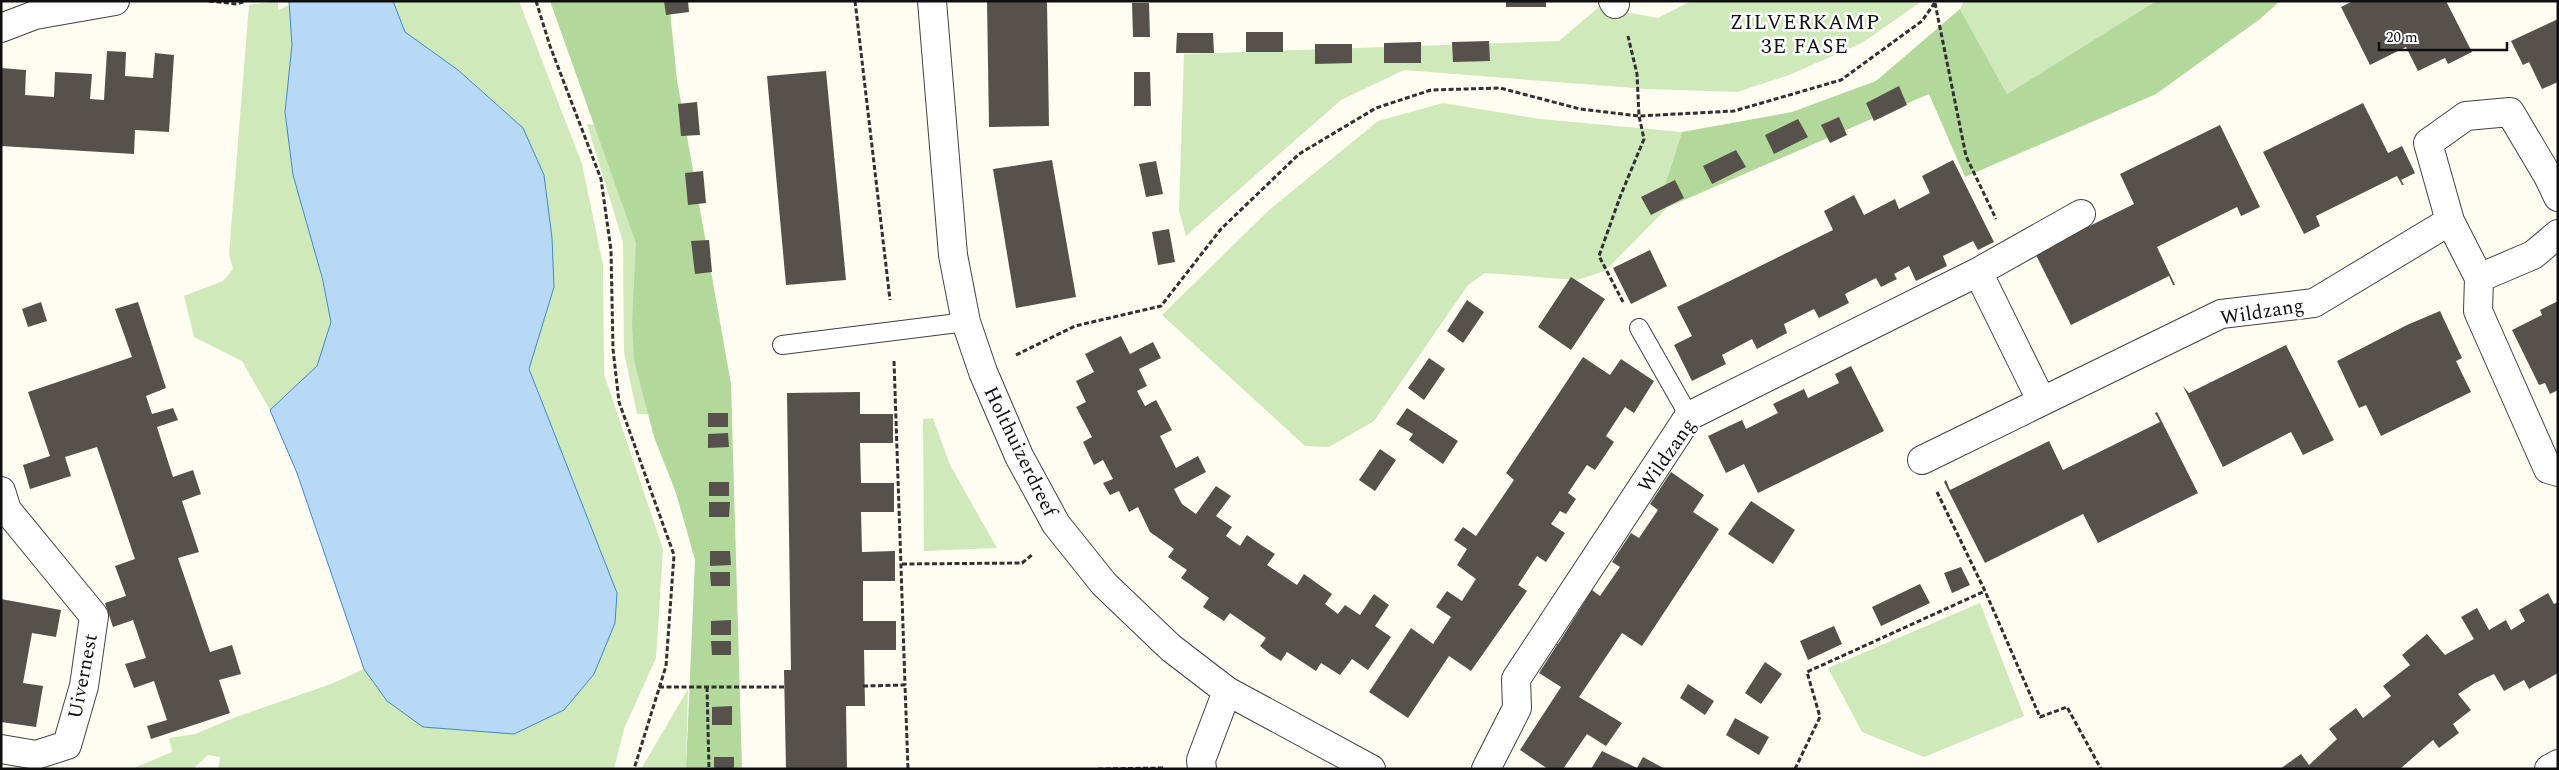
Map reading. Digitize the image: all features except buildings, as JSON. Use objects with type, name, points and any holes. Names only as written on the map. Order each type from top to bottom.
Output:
[{"type":"street","points":[[1,28],[35,15],[115,1]]},
{"type":"street","name":"Holthuizerdreef","points":[[932,1],[953,255],[966,322],[983,372],[1019,456],[1062,530],[1104,584],[1172,648],[1227,691],[1371,769]]},
{"type":"street","points":[[2558,197],[2548,176],[2510,112],[2466,116],[2428,143],[2450,221],[2479,278],[2478,311],[2548,469],[2558,472]]},
{"type":"street","name":"Wildzang","points":[[1486,769],[1518,708],[1516,679],[1689,416],[1978,272],[2081,214]]},
{"type":"street","name":"Wildzang","points":[[1922,460],[1972,437],[2041,400],[2221,314],[2314,303],[2450,221]]},
{"type":"street","points":[[2479,278],[2533,255],[2558,234]]},
{"type":"street","points":[[1978,272],[2041,400]]},
{"type":"street","name":"Uivernest","points":[[1,749],[36,755],[67,745],[84,686],[94,616],[3,504]]},
{"type":"street","points":[[1202,768],[1201,760],[1227,691]]},
{"type":"street","points":[[2549,769],[2558,764]]},
{"type":"lane","points":[[782,345],[966,322]]},
{"type":"lane","points":[[1639,328],[1689,416]]},
{"type":"path","points":[[208,1],[236,3],[246,1]]},
{"type":"path","points":[[536,1],[550,46],[601,179],[611,250],[613,349],[620,402],[674,555],[666,666],[634,769]]},
{"type":"path","points":[[855,1],[893,331],[908,769]]},
{"type":"path","points":[[983,372],[1074,326],[1161,306],[1221,229],[1299,154],[1376,108],[1431,90],[1500,88],[1580,109],[1639,116],[1734,111],[1841,80],[1922,21],[1935,2]]},
{"type":"path","points":[[1935,2],[1966,156],[2012,252]]},
{"type":"path","points":[[1614,3],[1625,22],[1638,74],[1639,116],[1644,139],[1620,197],[1599,256],[1639,328]]},
{"type":"path","points":[[1922,460],[1985,591],[2040,717],[2067,707],[2101,769]]},
{"type":"path","points":[[902,564],[1022,563],[1062,530]]},
{"type":"path","points":[[1795,769],[1820,717],[1807,672],[1985,591]]},
{"type":"path","points":[[863,686],[906,685]]},
{"type":"path","points":[[660,687],[785,687]]},
{"type":"path","points":[[707,687],[709,769]]},
{"type":"path","points":[[1098,769],[1202,768]]},
{"type":"green space","points":[[278,1],[278,10],[290,5],[292,45],[285,112],[331,322],[317,366],[270,410],[242,361],[194,337],[184,296],[223,281],[233,269],[229,254],[249,5]]},
{"type":"green space","points":[[393,1],[519,1],[582,164],[603,265],[604,374],[663,549],[656,658],[624,729],[614,769],[218,769],[220,757],[208,755],[193,769],[132,769],[172,752],[169,738],[195,734],[236,717],[331,684],[364,669],[387,701],[617,593],[529,369],[554,287],[523,128],[458,70],[405,32]]},
{"type":"green space","points":[[550,1],[669,1],[677,80],[731,384],[742,769],[686,769],[695,560],[676,493],[654,437],[634,360],[632,323],[636,243]]},
{"type":"green space","points":[[1691,1],[1922,1],[1862,43],[1789,75],[1737,92],[1647,89],[1404,70],[1341,100],[1186,236],[1179,211],[1184,54],[1559,41],[1599,7],[1658,18]]},
{"type":"green space","points":[[1964,1],[2156,1],[2007,94],[1960,9]]},
{"type":"green space","points":[[2156,1],[2280,1],[2260,19],[2156,94],[1965,177],[1929,94],[1668,207],[1662,194],[1682,132],[1792,112],[1876,81],[1960,9],[2007,94]]},
{"type":"green space","points":[[1443,103],[1540,119],[1682,132],[1662,194],[1668,207],[1605,271],[1577,280],[1485,273],[1468,285],[1374,421],[1329,447],[1305,446],[1162,315],[1268,211],[1378,121]]},
{"type":"green space","points":[[587,124],[628,129],[677,415],[637,414],[624,352],[623,242]]},
{"type":"green space","points":[[933,418],[950,465],[997,548],[924,551],[923,419]]},
{"type":"green space","points":[[1980,603],[2024,716],[1924,757],[1862,732],[1828,668]]},
{"type":"green space","points":[[688,689],[686,769],[641,769]]},
{"type":"water","points":[[289,1],[393,1],[405,32],[458,70],[523,128],[544,175],[552,238],[554,287],[529,369],[617,593],[615,623],[594,674],[564,710],[514,734],[423,727],[387,701],[364,669],[297,473],[270,410],[317,366],[331,322],[322,277],[293,175],[285,112],[292,45]]},
{"type":"district","name":"ZILVERKAMP 3E FASE","points":[[1805,34]]}]
